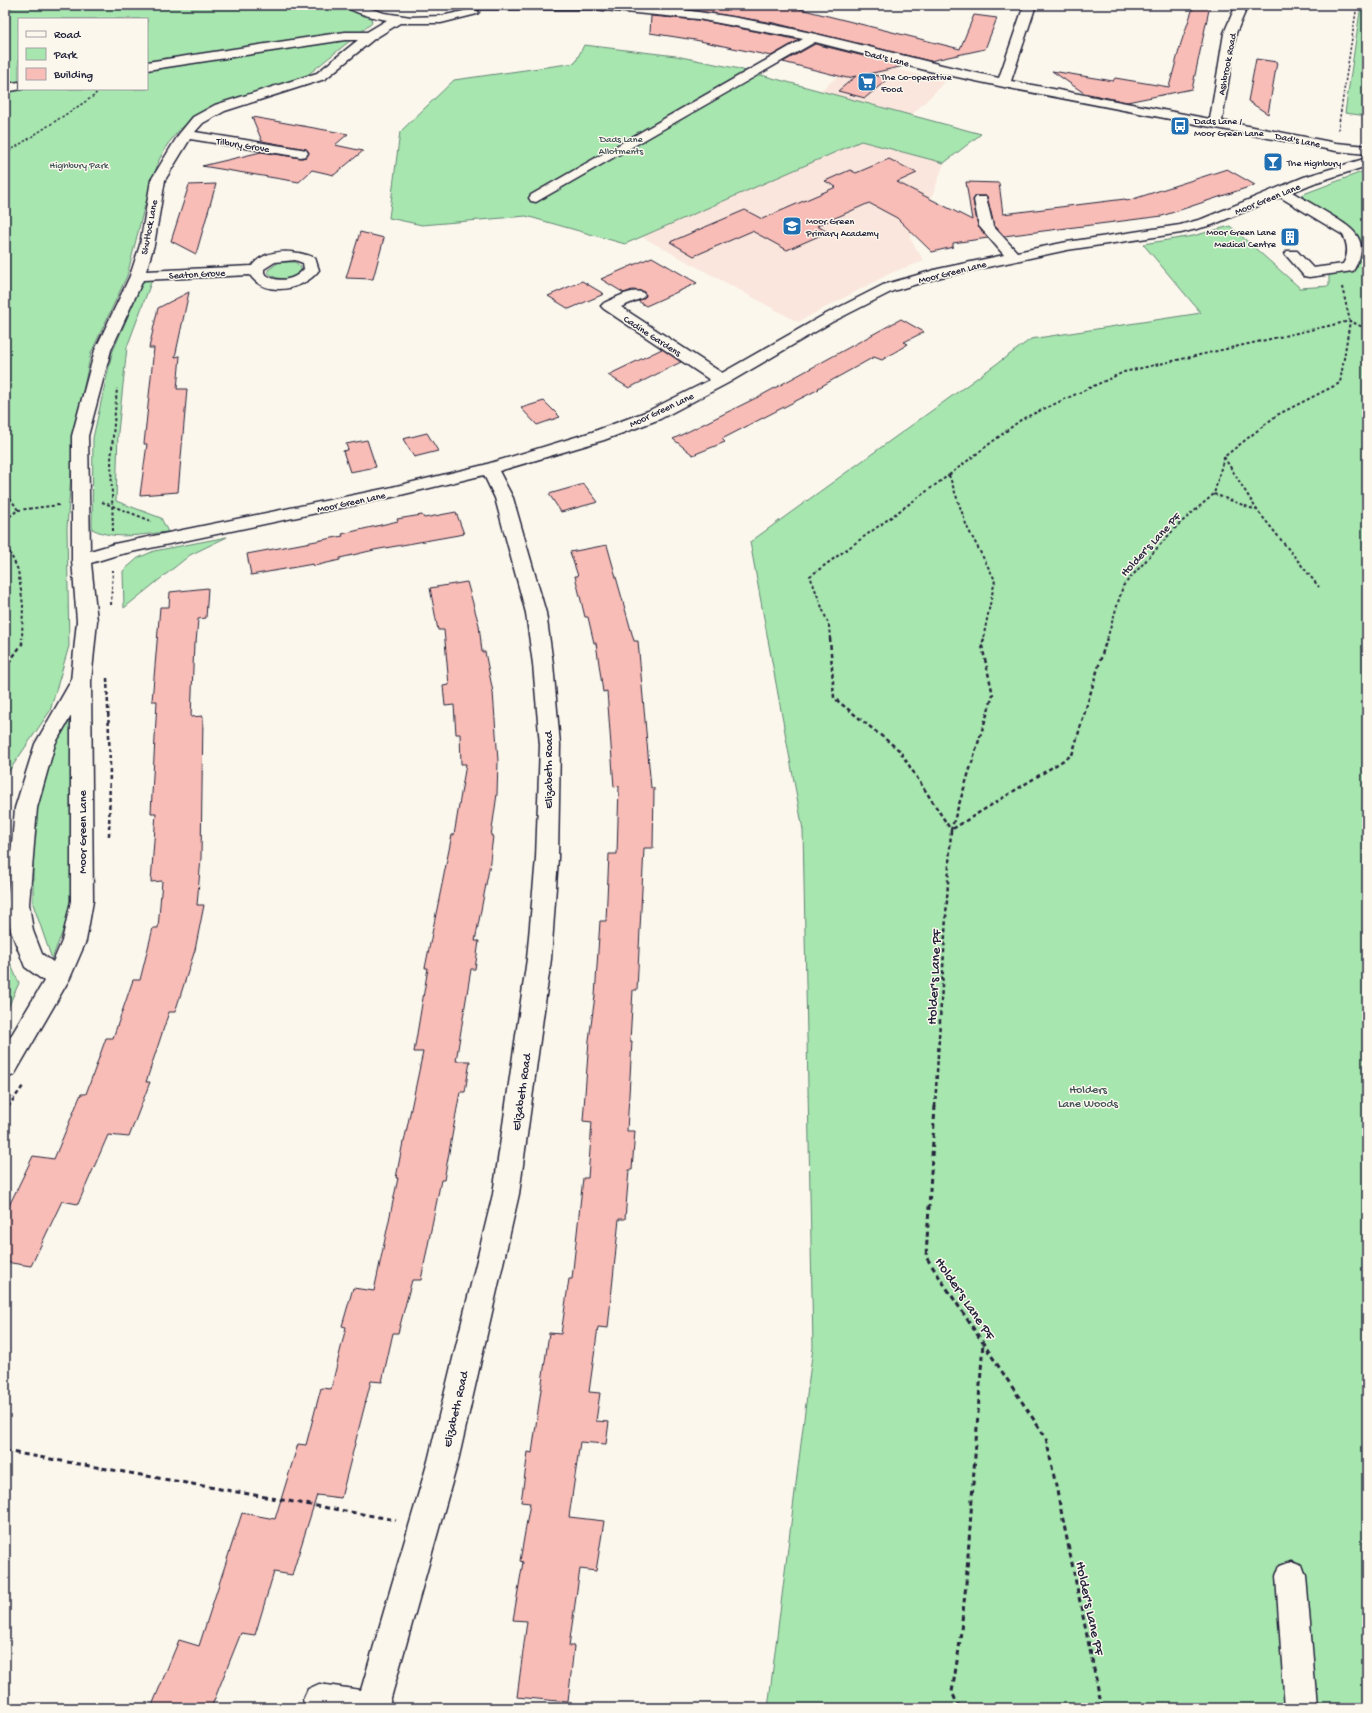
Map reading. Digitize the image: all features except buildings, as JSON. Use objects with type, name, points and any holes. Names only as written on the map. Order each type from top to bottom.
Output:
[{"type":"street","points":[[351,5],[368,13],[396,20],[420,21],[443,20],[491,6]]},
{"type":"street","name":"Dad's Lane","points":[[450,5],[593,6],[648,10],[747,23],[929,67],[1004,83],[1336,147],[1367,150]]},
{"type":"street","points":[[1004,83],[1030,5]]},
{"type":"street","name":"Ashbrook Road","points":[[1213,124],[1216,120],[1230,33],[1242,5]]},
{"type":"street","name":"Shutlock Lane","points":[[81,560],[79,502],[80,436],[103,350],[137,276],[147,245],[158,180],[186,134],[198,120],[220,108],[321,76],[370,36],[396,20]]},
{"type":"street","points":[[148,66],[345,36],[370,36]]},
{"type":"street","points":[[536,198],[814,38]]},
{"type":"street","points":[[5,88],[18,86]]},
{"type":"street","points":[[1238,127],[1232,138],[1286,151]]},
{"type":"street","name":"Tilbury Grove","points":[[186,134],[301,153]]},
{"type":"street","points":[[1320,144],[1336,171]]},
{"type":"street","name":"Moor Green Lane","points":[[5,1068],[58,978],[74,941],[82,901],[80,681],[87,621],[81,560],[114,550],[381,495],[489,469],[598,436],[654,414],[722,380],[828,319],[888,288],[938,273],[1014,256],[1067,246],[1181,229],[1207,222],[1336,171],[1367,162]]},
{"type":"street","points":[[1282,192],[1349,232],[1354,242],[1356,253],[1348,268],[1309,273],[1292,254]]},
{"type":"street","points":[[981,200],[986,226],[991,234],[1014,256]]},
{"type":"street","name":"Seaton Grove","points":[[137,276],[256,270]]},
{"type":"street","name":"Cadine Gardens","points":[[637,295],[609,306],[722,380]]},
{"type":"street","name":"Elizabeth Road","points":[[319,1700],[373,1708],[443,1461],[506,1194],[539,959],[547,858],[550,745],[543,664],[537,620],[504,498],[489,469]]},
{"type":"street","name":"Moor Green Lane","points":[[58,978],[33,960],[22,931],[18,904],[26,808],[45,744],[80,681]]},
{"type":"street","points":[[1291,1576],[1301,1708]]},
{"type":"path","points":[[5,11],[17,5]]},
{"type":"path","points":[[1336,147],[1357,5]]},
{"type":"path","points":[[5,154],[94,96],[98,90]]},
{"type":"path","points":[[1257,510],[1214,494],[1224,457],[1277,415],[1340,383],[1350,321],[1339,270]]},
{"type":"path","points":[[951,830],[899,750],[834,698],[829,626],[810,576],[949,475],[1022,419],[1124,372],[1350,321],[1367,329]]},
{"type":"path","points":[[1224,457],[1257,510],[1319,587]]},
{"type":"path","name":"Holder's Lane PF","points":[[949,475],[966,527],[994,580],[982,646],[993,695],[951,830],[926,1257],[1046,1438],[1102,1708]]},
{"type":"path","name":"Holder's Lane PF","points":[[951,830],[1072,755],[1123,586],[1177,526],[1214,494]]},
{"type":"path","points":[[5,496],[10,498],[18,510]]},
{"type":"path","points":[[5,520],[18,510],[79,502],[111,504],[130,514],[149,520],[158,541]]},
{"type":"path","points":[[5,542],[18,570],[23,604],[22,644],[5,668]]},
{"type":"path","points":[[959,1708],[952,1692],[959,1649],[966,1584],[983,1341]]},
{"type":"path","points":[[5,1451],[425,1525]]},
{"type":"shaded area","points":[[858,60],[946,81],[912,115],[820,91]]},
{"type":"shaded area","name":"Moor Green Primary Academy","points":[[861,141],[944,163],[924,219],[909,237],[924,261],[893,272],[798,322],[642,237]]},
{"type":"green space","name":"Highbury Park","points":[[5,5],[340,5],[371,17],[372,23],[305,77],[259,91],[209,110],[180,129],[167,145],[159,160],[143,212],[127,276],[91,353],[74,435],[67,528],[69,646],[50,711],[5,777]]},
{"type":"green space","points":[[1361,5],[1367,5],[1367,116],[1345,113]]},
{"type":"green space","name":"Dads Lane Allotments","points":[[584,45],[676,56],[735,68],[981,134],[944,163],[861,141],[625,244],[526,216],[422,225],[389,218],[400,132],[454,80],[575,63]]},
{"type":"green space","name":"Holders Lane Woods","points":[[1367,170],[1367,1708],[768,1708],[813,1347],[803,830],[750,542],[1031,339],[1201,313],[1143,244],[1193,236],[1230,226],[1300,288],[1329,286],[1329,273],[1356,269],[1361,249],[1351,230],[1320,211],[1301,195]]},
{"type":"green space","points":[[279,262],[295,262],[301,267],[301,270],[289,278],[275,277],[268,272],[268,270]]},
{"type":"green space","points":[[144,279],[152,280],[127,347],[118,432],[116,501],[161,518],[168,532],[129,536],[110,535],[92,529],[93,438],[112,353]]},
{"type":"green space","points":[[227,537],[190,555],[124,608],[123,571],[138,558],[154,551]]},
{"type":"green space","points":[[77,697],[75,899],[52,959],[33,904],[33,808],[53,742]]},
{"type":"green space","points":[[5,952],[19,983],[5,1014]]},
{"type":"place","name":"The Co-operative Food","points":[[867,82]]},
{"type":"place","name":"Dads Lane / Moor Green Lane","points":[[1180,126]]},
{"type":"place","name":"The Highbury","points":[[1273,162]]},
{"type":"place","name":"Moor Green Primary Academy","points":[[792,226]]},
{"type":"place","name":"Moor Green Lane Medical Centre","points":[[1290,237]]}]
